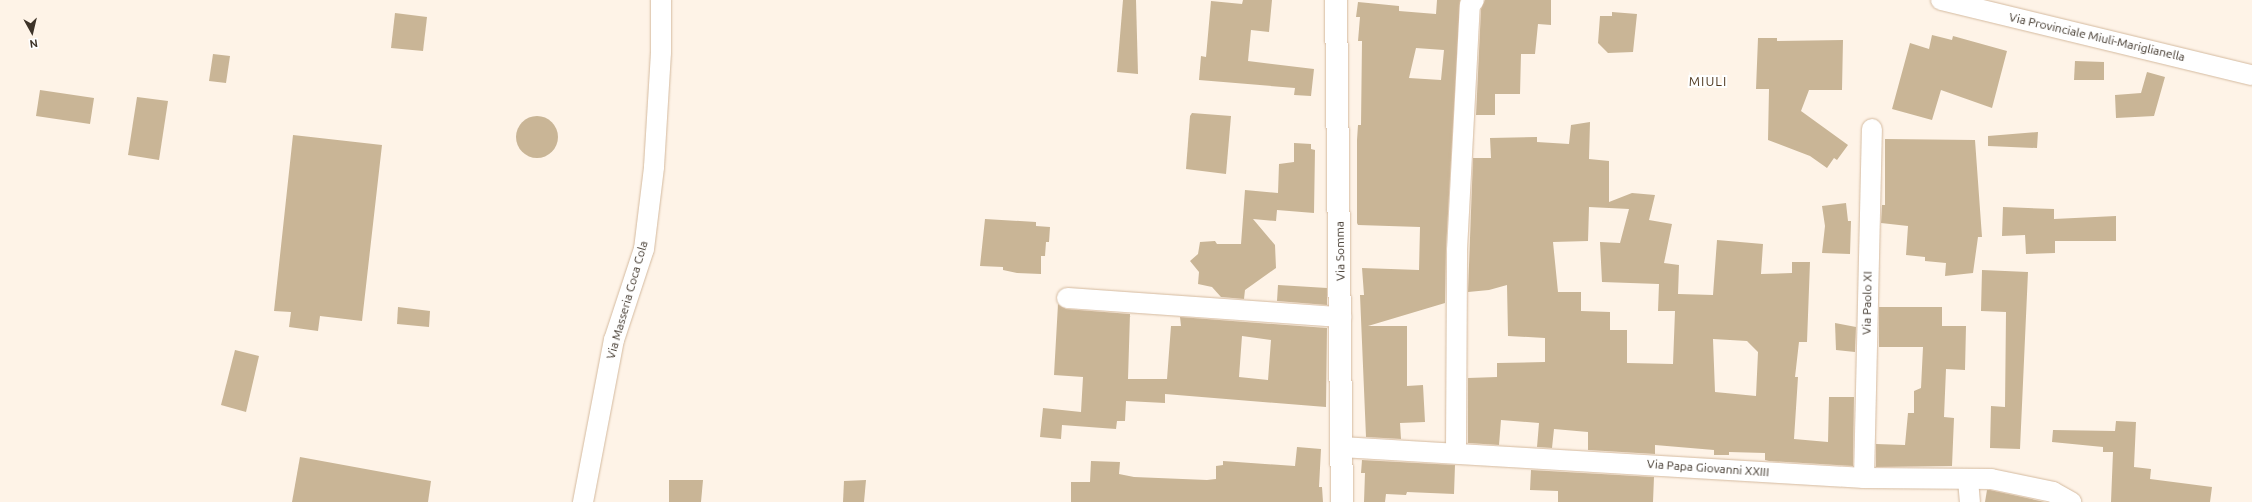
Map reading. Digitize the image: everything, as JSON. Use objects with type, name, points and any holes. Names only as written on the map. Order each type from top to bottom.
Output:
[{"type":"street","name":"Via Masseria Coca Cola","points":[[583,502],[614,340],[644,249],[655,152],[662,52],[661,0]]},
{"type":"street","name":"Via Somma","points":[[1336,0],[1342,502]]},
{"type":"street","points":[[1456,452],[1457,250],[1470,5],[1474,0]]},
{"type":"street","name":"Via Provinciale Miuli-Mariglianella","points":[[1941,0],[2252,75]]},
{"type":"street","name":"Via Paolo XI","points":[[1864,478],[1872,128]]},
{"type":"street","points":[[1067,298],[1341,318]]},
{"type":"street","name":"Via Papa Giovanni XXIII","points":[[1341,447],[1456,452],[1864,478],[1968,480],[1991,478],[2024,484],[2053,492],[2071,502]]},
{"type":"street","points":[[1968,480],[1970,502]]},
{"type":"building","points":[[1123,0],[1136,0],[1138,74],[1117,72]]},
{"type":"building","points":[[1243,0],[1272,0],[1269,32],[1251,30],[1248,61],[1314,69],[1311,96],[1294,95],[1295,88],[1199,80],[1201,56],[1206,57],[1211,1],[1242,4]]},
{"type":"building","points":[[1437,0],[1460,0],[1446,249],[1445,303],[1368,326],[1407,326],[1407,386],[1423,385],[1425,422],[1400,423],[1401,439],[1366,437],[1360,295],[1364,295],[1362,268],[1419,270],[1420,227],[1358,225],[1357,223],[1357,140],[1358,125],[1361,125],[1362,41],[1358,41],[1360,17],[1356,17],[1358,2],[1399,6],[1399,11],[1436,14]],"holes":[[[1416,48],[1444,50],[1441,80],[1409,78]]]},
{"type":"building","points":[[1485,0],[1551,0],[1551,25],[1538,24],[1535,54],[1521,54],[1520,94],[1495,94],[1495,115],[1476,115],[1481,9]]},
{"type":"building","points":[[1612,12],[1637,14],[1633,52],[1608,53],[1598,43],[1600,16],[1612,16]]},
{"type":"building","points":[[395,13],[427,17],[423,51],[391,48]]},
{"type":"building","points":[[1932,35],[1952,40],[1953,36],[2007,51],[1992,108],[1941,90],[1932,120],[1892,109],[1910,43],[1929,49]]},
{"type":"building","points":[[1758,38],[1777,38],[1777,41],[1843,40],[1842,90],[1809,90],[1801,111],[1848,145],[1837,160],[1834,158],[1827,168],[1810,156],[1768,140],[1769,89],[1756,89]]},
{"type":"building","points":[[213,54],[230,56],[226,83],[209,81]]},
{"type":"building","points":[[2075,61],[2104,62],[2104,80],[2074,80]]},
{"type":"building","points":[[2147,72],[2165,77],[2154,116],[2116,118],[2115,95],[2141,93]]},
{"type":"building","points":[[40,90],[94,98],[90,124],[36,116]]},
{"type":"building","points":[[137,97],[168,101],[159,160],[128,155]]},
{"type":"building","points":[[1192,113],[1231,116],[1226,174],[1186,169],[1190,116]]},
{"type":"building","points":[[533,116],[541,116],[549,119],[555,125],[558,137],[555,149],[549,155],[541,158],[533,158],[525,155],[519,149],[516,141],[516,133],[519,125],[525,119]]},
{"type":"building","points":[[1590,122],[1589,159],[1609,161],[1609,202],[1632,193],[1655,195],[1649,220],[1672,224],[1664,263],[1679,265],[1678,294],[1713,295],[1717,240],[1763,244],[1761,274],[1792,273],[1792,262],[1810,262],[1807,342],[1799,342],[1795,377],[1798,377],[1794,439],[1828,442],[1829,397],[1854,397],[1853,466],[1769,461],[1765,460],[1765,453],[1729,452],[1729,455],[1714,455],[1714,450],[1655,445],[1655,454],[1588,450],[1588,432],[1554,429],[1552,448],[1537,447],[1539,423],[1501,420],[1499,445],[1468,443],[1468,378],[1497,377],[1497,363],[1545,362],[1545,338],[1508,336],[1507,285],[1489,290],[1468,292],[1473,158],[1491,158],[1490,138],[1537,137],[1537,142],[1569,144],[1571,125]],"holes":[[[1589,207],[1629,209],[1620,243],[1600,242],[1602,282],[1659,284],[1658,311],[1675,311],[1673,364],[1627,363],[1627,330],[1610,330],[1610,312],[1581,311],[1581,292],[1558,292],[1553,242],[1588,241]],[[1713,339],[1747,341],[1758,352],[1756,396],[1715,392]]]},
{"type":"building","points":[[2038,132],[2037,148],[1988,146],[1988,136]]},
{"type":"building","points":[[293,135],[382,145],[362,321],[320,316],[318,331],[289,327],[291,312],[274,311]]},
{"type":"building","points":[[1885,139],[1975,140],[1982,237],[1978,237],[1973,273],[1945,276],[1946,263],[1925,261],[1925,257],[1906,255],[1908,226],[1881,223],[1882,205],[1885,205]]},
{"type":"building","points":[[1294,143],[1311,144],[1311,149],[1315,150],[1314,213],[1277,210],[1276,221],[1253,219],[1275,245],[1276,268],[1245,290],[1244,299],[1221,297],[1212,287],[1198,284],[1199,272],[1190,261],[1198,254],[1200,242],[1215,241],[1217,244],[1241,244],[1245,190],[1278,193],[1279,164],[1294,162]]},
{"type":"building","points":[[1846,203],[1848,221],[1851,221],[1850,254],[1822,253],[1825,226],[1822,206]]},
{"type":"building","points":[[2003,207],[2054,209],[2054,219],[2116,216],[2116,241],[2055,241],[2055,253],[2026,254],[2025,235],[2002,236]]},
{"type":"building","points":[[985,219],[1036,222],[1036,226],[1050,227],[1049,242],[1046,242],[1045,256],[1041,256],[1041,274],[1017,273],[1003,270],[1003,267],[980,266]]},
{"type":"building","points":[[1982,270],[2028,272],[2020,449],[1990,448],[1991,406],[2005,407],[2006,312],[1981,311]]},
{"type":"building","points":[[1278,285],[1327,288],[1327,305],[1277,301]]},
{"type":"building","points":[[1058,304],[1066,309],[1130,314],[1128,379],[1167,379],[1171,326],[1181,326],[1180,317],[1327,328],[1326,407],[1165,394],[1165,403],[1126,401],[1125,421],[1117,421],[1116,429],[1062,425],[1061,439],[1040,437],[1043,408],[1081,412],[1083,377],[1054,375]],"holes":[[[1242,336],[1271,340],[1268,380],[1239,377]]]},
{"type":"building","points":[[398,307],[430,311],[429,327],[397,324]]},
{"type":"building","points":[[1879,307],[1942,307],[1942,326],[1966,326],[1965,370],[1946,369],[1944,417],[1954,418],[1952,466],[1876,467],[1876,444],[1905,445],[1908,413],[1914,413],[1914,391],[1921,388],[1923,347],[1879,347]]},
{"type":"building","points":[[1835,323],[1856,327],[1855,352],[1836,350]]},
{"type":"building","points":[[235,350],[259,356],[246,412],[221,405]]},
{"type":"building","points":[[2116,421],[2136,422],[2134,467],[2151,469],[2150,479],[2212,487],[2210,502],[2111,502],[2113,452],[2103,452],[2103,447],[2052,442],[2053,430],[2115,431]]},
{"type":"building","points":[[1297,447],[1321,449],[1319,487],[1322,487],[1323,502],[1071,502],[1071,482],[1090,482],[1091,461],[1120,462],[1119,474],[1134,477],[1207,480],[1216,479],[1216,466],[1223,465],[1223,461],[1295,466]]},
{"type":"building","points":[[300,457],[431,481],[428,502],[292,502]]},
{"type":"building","points":[[1362,460],[1455,465],[1454,494],[1407,492],[1406,495],[1386,494],[1385,502],[1364,502],[1365,473],[1361,473]]},
{"type":"building","points":[[1531,470],[1654,477],[1653,502],[1558,502],[1558,491],[1530,490]]},
{"type":"building","points":[[669,480],[703,480],[701,502],[669,502]]},
{"type":"building","points":[[866,480],[864,502],[843,502],[844,481]]},
{"type":"building","points":[[1987,490],[1990,490],[2045,502],[1985,502]]},
{"type":"district","name":"MIULI","points":[[1708,81]]}]
